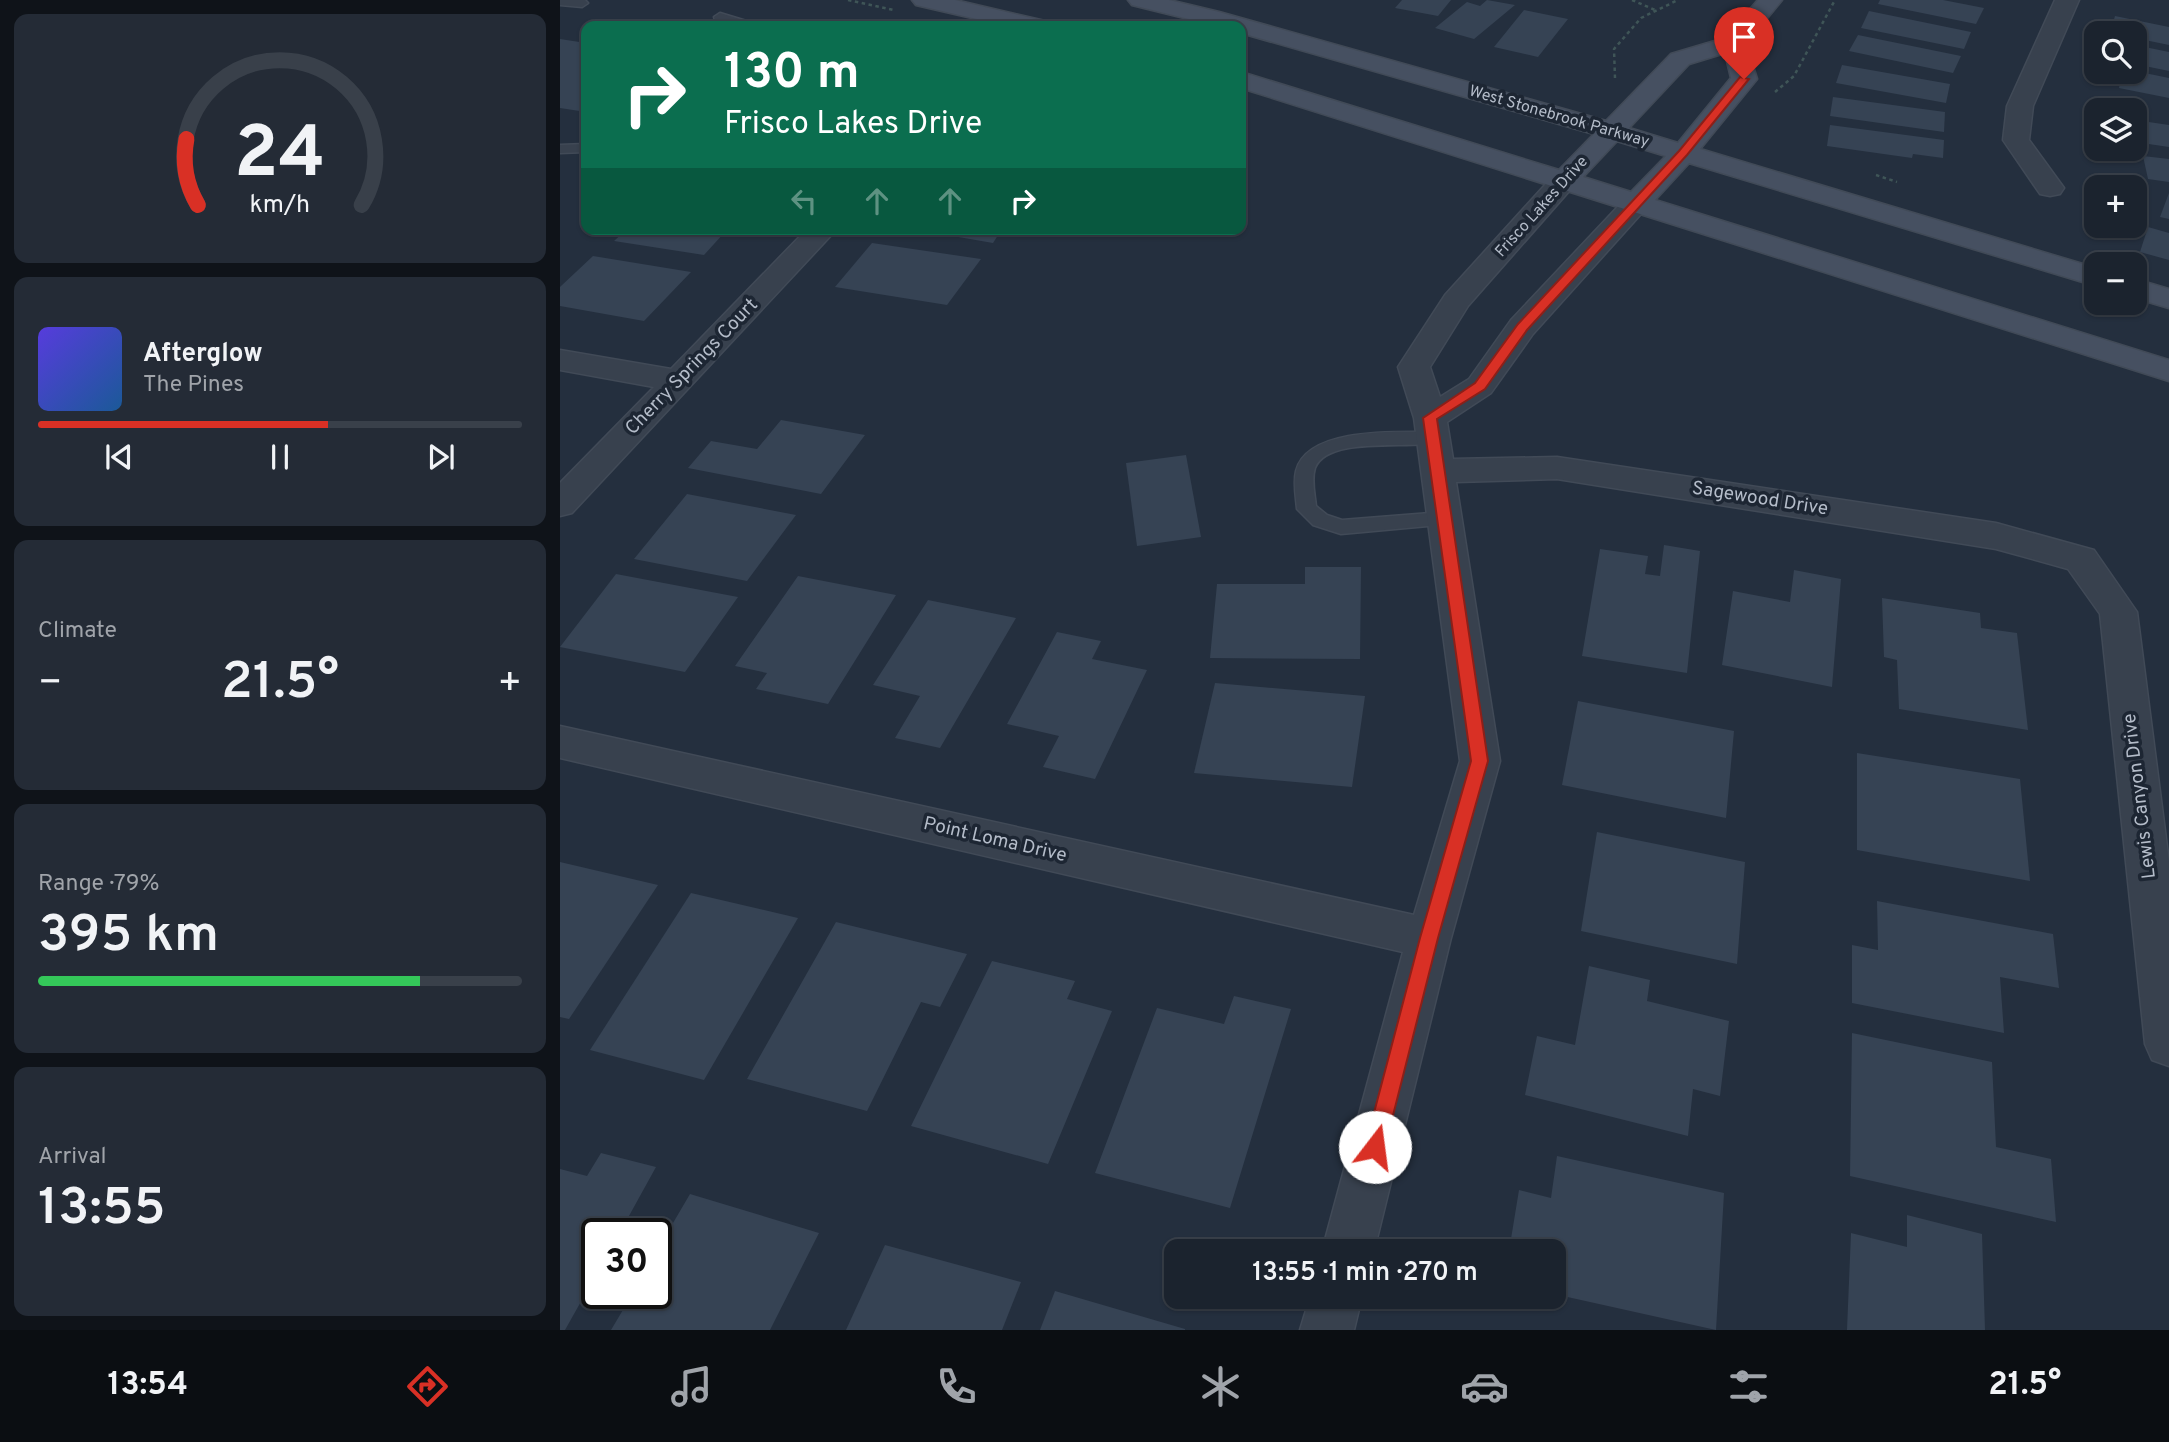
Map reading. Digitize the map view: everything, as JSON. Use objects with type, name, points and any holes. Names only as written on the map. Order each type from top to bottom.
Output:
[{"type":"street","points":[[924,0],[1015,21]]},
{"type":"street","name":"West Stonebrook Parkway","points":[[1140,0],[1225,21]]},
{"type":"street","points":[[1433,442],[1480,386],[1522,327],[1683,153],[1744,79],[1734,43],[1770,0]]},
{"type":"street","points":[[2050,188],[2016,140],[2020,106],[2067,0]]},
{"type":"street","name":"West Stonebrook Parkway","points":[[1246,27],[1611,131],[2084,273]]},
{"type":"street","name":"Frisco Lakes Drive","points":[[1351,1239],[1429,938],[1480,761],[1433,442],[1414,367],[1456,301],[1679,59],[1734,43]]},
{"type":"street","points":[[1246,81],[2169,371]]},
{"type":"street","name":"Cherry Springs Court","points":[[560,504],[817,235]]},
{"type":"street","points":[[2147,292],[2169,299]]},
{"type":"street","points":[[560,360],[680,380]]},
{"type":"street","name":"Sagewood Drive","points":[[1433,442],[1557,468],[1996,536],[2081,559]]},
{"type":"street","name":"Lewis Canyon Drive","points":[[2081,559],[2118,612],[2169,1044]]},
{"type":"street","name":"Point Loma Drive","points":[[560,742],[1429,938]]},
{"type":"street","points":[[1327,1330],[1333,1309]]},
{"type":"lane","points":[[560,1],[582,3]]},
{"type":"lane","points":[[720,17],[732,21]]},
{"type":"lane","points":[[560,149],[581,148]]},
{"type":"lane","points":[[1433,442],[1344,442],[1326,449],[1312,458],[1305,470],[1307,509],[1320,520],[1341,527],[1443,519]]},
{"type":"path","points":[[1632,0],[1655,10]]},
{"type":"path","points":[[1617,85],[1614,49],[1641,18],[1678,0]]},
{"type":"path","points":[[1773,95],[1794,76],[1803,54],[1835,0]]},
{"type":"building","points":[[1402,0],[1451,0],[1438,16],[1395,8]]},
{"type":"building","points":[[1487,0],[1515,5],[1474,39],[1435,28],[1467,2],[1480,6]]},
{"type":"building","points":[[1880,0],[1943,0],[1984,8],[1976,24],[1878,4]]},
{"type":"building","points":[[1524,10],[1568,19],[1538,57],[1494,47]]},
{"type":"building","points":[[1869,11],[1971,32],[1964,49],[1861,28]]},
{"type":"building","points":[[2115,16],[2140,21],[2114,21]]},
{"type":"building","points":[[2147,23],[2169,27],[2169,45],[2147,40]]},
{"type":"building","points":[[1858,35],[1961,56],[1953,73],[1849,51]]},
{"type":"building","points":[[560,39],[581,42],[581,111],[560,108]]},
{"type":"building","points":[[2147,47],[2169,52],[2169,71],[2147,66]]},
{"type":"building","points":[[1842,65],[1950,84],[1946,103],[1836,83]]},
{"type":"building","points":[[2147,73],[2169,78],[2169,98],[2119,88],[2120,84],[2147,84]]},
{"type":"building","points":[[1833,97],[1945,112],[1944,132],[1830,116]]},
{"type":"building","points":[[2147,122],[2169,125],[2169,147],[2147,144]]},
{"type":"building","points":[[1830,125],[1944,140],[1943,158],[1913,154],[1912,158],[1827,146]]},
{"type":"building","points":[[2147,156],[2169,159],[2169,182],[2148,179],[2144,161],[2147,161]]},
{"type":"building","points":[[2169,193],[2169,219],[2160,217]]},
{"type":"building","points":[[2148,227],[2169,233],[2169,260],[2140,252],[2144,238],[2147,238]]},
{"type":"building","points":[[620,235],[722,235],[704,255],[614,241]]},
{"type":"building","points":[[947,235],[998,235],[993,243]]},
{"type":"building","points":[[872,243],[981,259],[947,305],[835,287]]},
{"type":"building","points":[[593,256],[691,272],[644,321],[560,306],[560,287]]},
{"type":"building","points":[[781,420],[865,435],[821,494],[688,468],[711,441],[757,449]]},
{"type":"building","points":[[1186,455],[1201,537],[1137,546],[1126,463]]},
{"type":"building","points":[[687,494],[796,515],[747,581],[634,559]]},
{"type":"building","points":[[1664,545],[1700,551],[1687,673],[1582,656],[1600,549],[1648,556],[1645,574],[1660,576]]},
{"type":"building","points":[[1305,567],[1361,567],[1360,659],[1210,658],[1217,584],[1305,584]]},
{"type":"building","points":[[1794,570],[1841,579],[1832,687],[1722,665],[1733,591],[1790,602]]},
{"type":"building","points":[[616,574],[738,597],[685,672],[560,647]]},
{"type":"building","points":[[798,576],[896,595],[828,704],[756,689],[767,673],[735,666]]},
{"type":"building","points":[[1882,598],[1980,613],[1981,628],[2017,633],[2028,730],[1899,709],[1897,660],[1884,657]]},
{"type":"building","points":[[928,600],[1016,618],[940,748],[895,738],[920,696],[873,685]]},
{"type":"building","points":[[1057,632],[1101,641],[1092,659],[1147,670],[1095,779],[1043,767],[1059,736],[1007,724]]},
{"type":"building","points":[[1215,683],[1365,696],[1352,787],[1194,773]]},
{"type":"building","points":[[1578,701],[1734,731],[1726,818],[1562,785]]},
{"type":"building","points":[[1857,753],[2020,779],[2030,881],[1857,850]]},
{"type":"building","points":[[1597,832],[1745,862],[1737,964],[1581,931]]},
{"type":"building","points":[[560,862],[658,885],[569,1019],[560,1017]]},
{"type":"building","points":[[691,893],[798,918],[704,1080],[590,1050]]},
{"type":"building","points":[[1877,901],[2053,934],[2059,988],[2000,977],[2004,1033],[1852,1003],[1852,945],[1878,950]]},
{"type":"building","points":[[836,922],[967,954],[940,1007],[921,1002],[867,1111],[747,1079]]},
{"type":"building","points":[[992,961],[1075,981],[1067,999],[1112,1011],[1048,1164],[911,1126]]},
{"type":"building","points":[[1589,966],[1650,980],[1647,1001],[1729,1021],[1720,1096],[1693,1089],[1688,1136],[1525,1095],[1537,1036],[1575,1045]]},
{"type":"building","points":[[1234,996],[1291,1009],[1230,1208],[1095,1173],[1157,1008],[1224,1024]]},
{"type":"building","points":[[1852,1033],[1992,1062],[1996,1147],[2051,1159],[2056,1222],[1850,1176]]},
{"type":"building","points":[[601,1153],[656,1167],[628,1218],[581,1218],[581,1302],[565,1330],[560,1330],[560,1169],[587,1176]]},
{"type":"building","points":[[1557,1156],[1724,1193],[1716,1330],[1566,1297],[1566,1239],[1511,1239],[1519,1190],[1551,1198]]},
{"type":"building","points":[[690,1194],[819,1233],[770,1330],[611,1330],[623,1309],[672,1309],[672,1225]]},
{"type":"building","points":[[1907,1215],[1982,1234],[1985,1330],[1847,1330],[1851,1233],[1907,1247]]},
{"type":"building","points":[[885,1245],[1021,1282],[1002,1330],[846,1330]]},
{"type":"building","points":[[1055,1291],[1185,1329],[1185,1330],[1040,1330]]},
{"type":"route","points":[[1375,1147],[1429,938],[1480,761],[1430,418],[1480,386],[1522,327],[1683,153],[1744,79]]}]
